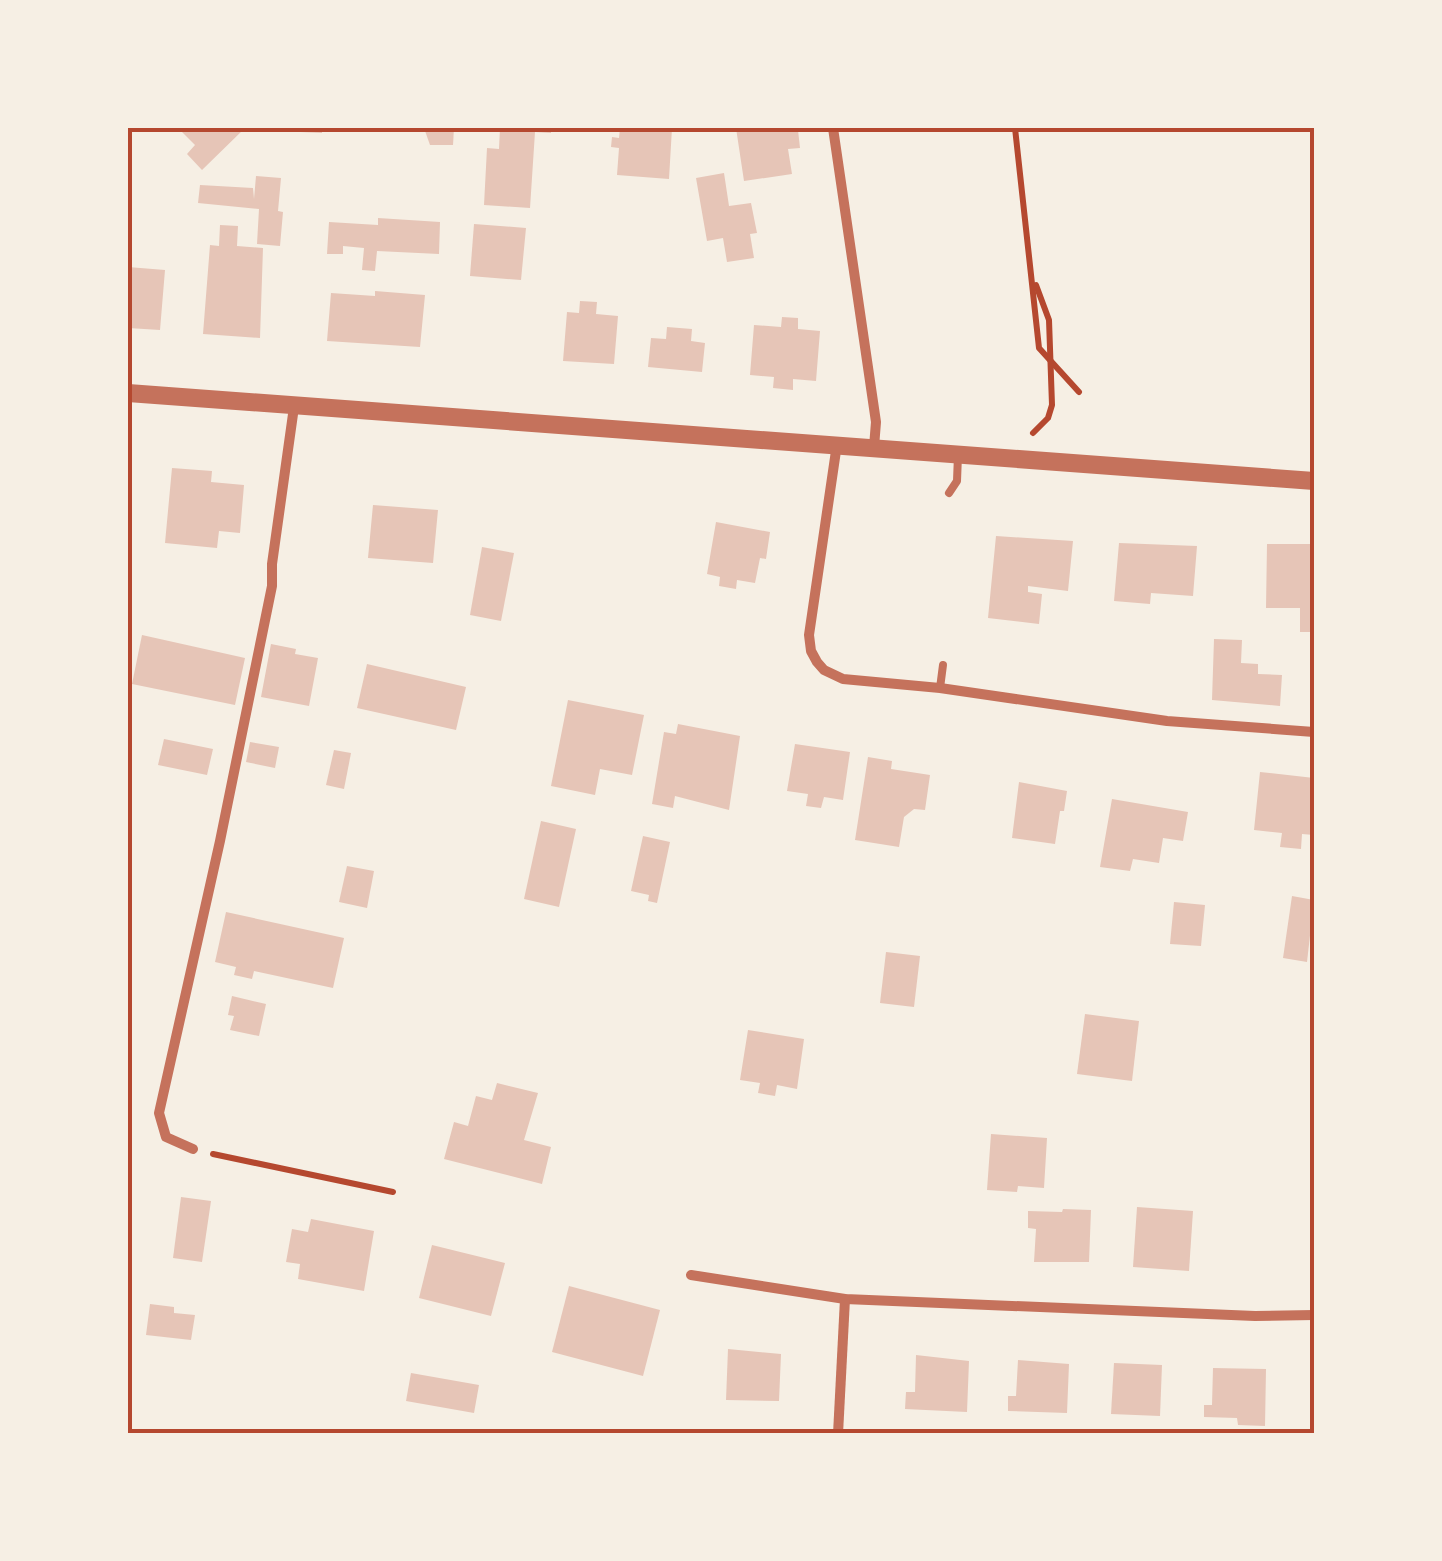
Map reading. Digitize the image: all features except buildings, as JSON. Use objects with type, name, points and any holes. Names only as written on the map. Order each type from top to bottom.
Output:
[{"type":"street","points":[[833,128],[876,422],[874,447]]},
{"type":"street","points":[[128,394],[1314,481]]},
{"type":"street","points":[[193,1149],[166,1138],[159,1113],[272,586],[294,407]]},
{"type":"street","points":[[836,444],[809,635],[811,651],[824,670],[843,678],[1167,721],[1314,732]]},
{"type":"street","points":[[690,1275],[845,1300],[1314,1315]]},
{"type":"street","points":[[838,1434],[845,1300]]},
{"type":"lane","points":[[949,493],[957,481],[958,455]]},
{"type":"lane","points":[[940,688],[942,665]]},
{"type":"path","points":[[1015,128],[1038,348],[1079,392]]},
{"type":"path","points":[[1032,275],[1049,320],[1052,362],[1052,405],[1048,418],[1032,434]]},
{"type":"path","points":[[193,1149],[393,1192]]}]
